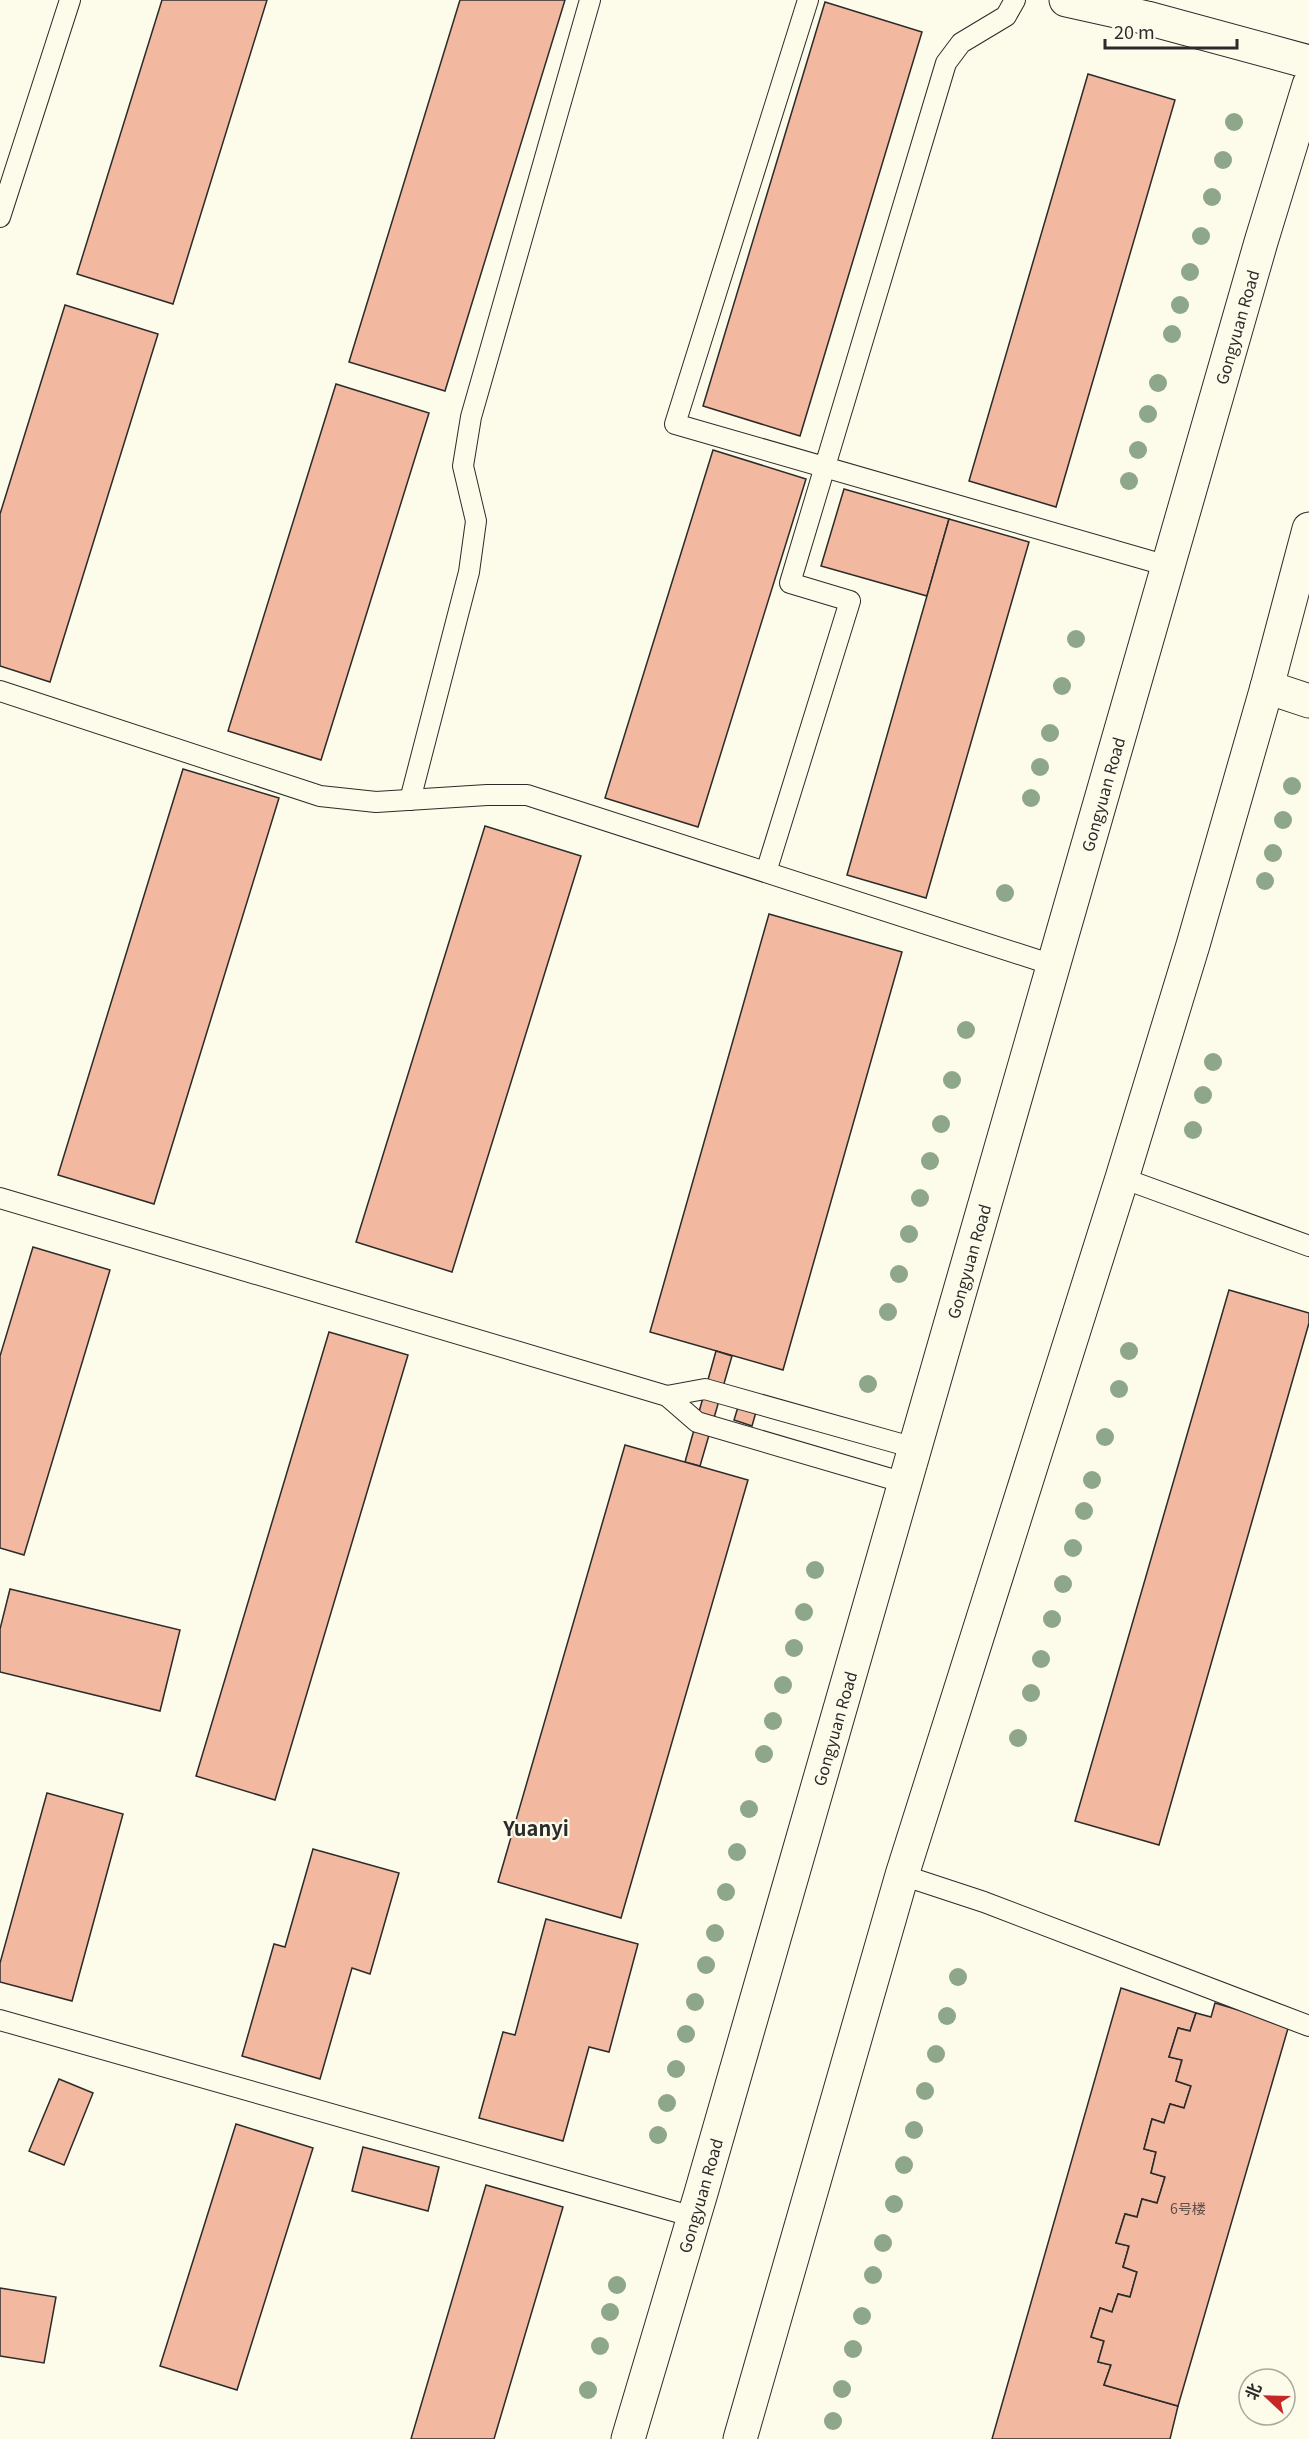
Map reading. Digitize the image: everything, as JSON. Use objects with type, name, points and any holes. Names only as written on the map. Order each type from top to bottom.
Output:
[{"type":"main road","points":[[1066,0],[1147,18],[1309,62]]},
{"type":"main road","name":"Gongyuan Road","points":[[628,2439],[694,2217],[1290,142],[1309,85]]},
{"type":"main road","points":[[740,2439],[902,1875],[1122,1178],[1193,945],[1267,687],[1309,529]]},
{"type":"main road","points":[[1267,687],[1309,701]]},
{"type":"lane","points":[[0,217],[70,0]]},
{"type":"lane","points":[[410,800],[470,572],[476,520],[464,466],[471,417],[590,0]]},
{"type":"lane","points":[[808,0],[675,424],[1168,566]]},
{"type":"lane","points":[[766,872],[850,601],[790,584],[946,63],[961,43],[1006,16],[1015,0]]},
{"type":"lane","points":[[0,691],[320,796],[376,802],[487,795],[527,795],[1053,965]]},
{"type":"lane","points":[[1122,1178],[1309,1246]]},
{"type":"lane","points":[[0,1198],[667,1396],[697,1422],[905,1483]]},
{"type":"lane","points":[[667,1396],[705,1389],[915,1448]]},
{"type":"lane","points":[[902,1875],[984,1902],[1309,2026]]},
{"type":"lane","points":[[0,2020],[694,2217]]},
{"type":"building","points":[[162,0],[267,0],[173,304],[77,274]]},
{"type":"building","points":[[460,0],[565,0],[445,391],[349,362]]},
{"type":"building","points":[[825,2],[922,32],[800,436],[703,406]]},
{"type":"building","points":[[1088,74],[1175,100],[1056,507],[969,481]]},
{"type":"building","points":[[65,305],[158,334],[50,682],[0,666],[0,514]]},
{"type":"building","points":[[336,384],[429,413],[321,760],[228,731]]},
{"type":"building","points":[[713,450],[806,479],[698,827],[605,798]]},
{"type":"building","points":[[844,489],[949,519],[927,596],[821,566]]},
{"type":"building","points":[[949,519],[1029,542],[926,898],[847,875]]},
{"type":"building","points":[[183,769],[279,798],[154,1204],[58,1175]]},
{"type":"building","points":[[485,826],[581,856],[452,1272],[356,1242]]},
{"type":"building","points":[[769,914],[902,952],[783,1370],[650,1332]]},
{"type":"building","points":[[33,1247],[110,1270],[24,1555],[0,1548],[0,1356]]},
{"type":"building","points":[[1229,1290],[1309,1313],[1309,1323],[1159,1845],[1075,1821]]},
{"type":"building","points":[[329,1332],[408,1355],[275,1800],[196,1776]]},
{"type":"building","points":[[716,1351],[732,1356],[700,1466],[685,1462]]},
{"type":"building","points":[[738,1407],[756,1412],[752,1426],[734,1420]]},
{"type":"building","points":[[625,1445],[748,1480],[621,1918],[498,1882]]},
{"type":"building","points":[[10,1589],[180,1630],[160,1711],[0,1672],[0,1629]]},
{"type":"building","points":[[47,1793],[123,1814],[72,2001],[0,1982],[0,1963]]},
{"type":"building","points":[[313,1849],[399,1873],[370,1974],[352,1968],[320,2079],[242,2056],[274,1944],[285,1947]]},
{"type":"building","points":[[546,1919],[638,1944],[609,2052],[589,2047],[563,2141],[479,2118],[503,2032],[515,2035]]},
{"type":"building","points":[[1121,1988],[1196,2013],[1190,2031],[1178,2028],[1169,2057],[1182,2060],[1176,2081],[1191,2086],[1184,2108],[1170,2104],[1164,2123],[1152,2119],[1144,2149],[1156,2152],[1151,2173],[1165,2177],[1157,2203],[1142,2199],[1137,2217],[1125,2214],[1116,2243],[1129,2246],[1123,2267],[1137,2272],[1130,2297],[1118,2294],[1112,2312],[1100,2308],[1091,2337],[1104,2341],[1098,2362],[1111,2365],[1104,2385],[1178,2406],[1170,2439],[992,2439]]},
{"type":"building","points":[[1215,2003],[1289,2025],[1178,2406],[1104,2385],[1111,2365],[1098,2362],[1104,2341],[1091,2337],[1100,2308],[1112,2312],[1118,2294],[1130,2297],[1137,2272],[1123,2267],[1129,2246],[1116,2243],[1125,2214],[1137,2217],[1142,2199],[1157,2203],[1165,2177],[1151,2173],[1156,2152],[1144,2149],[1152,2119],[1164,2123],[1170,2104],[1184,2108],[1191,2086],[1176,2081],[1182,2060],[1169,2057],[1178,2028],[1190,2031],[1196,2013],[1211,2017]]},
{"type":"building","points":[[59,2079],[93,2093],[64,2165],[29,2151]]},
{"type":"building","points":[[236,2124],[313,2148],[237,2390],[160,2366]]},
{"type":"building","points":[[363,2147],[439,2167],[428,2211],[352,2191]]},
{"type":"building","points":[[486,2185],[563,2207],[494,2439],[411,2439]]},
{"type":"building","points":[[0,2288],[56,2297],[44,2363],[0,2356]]},
{"type":"district","name":"Yuanyi","points":[[536,1827]]}]
